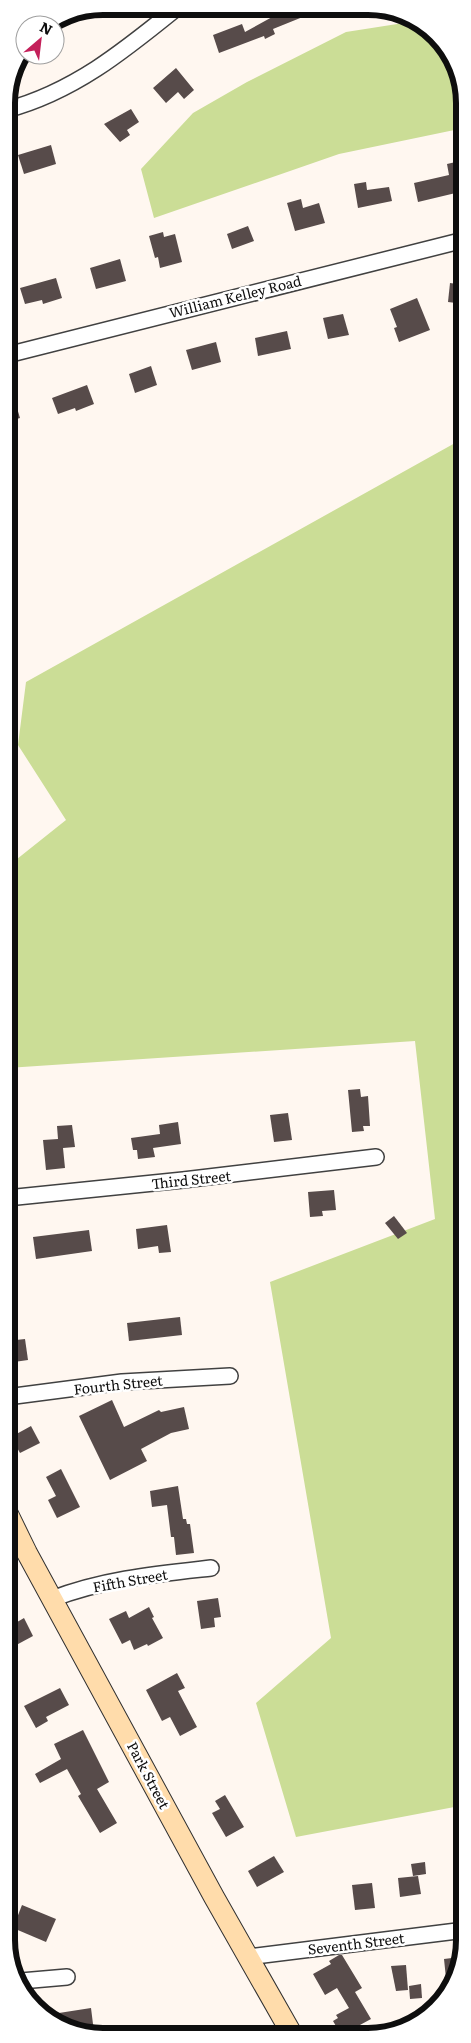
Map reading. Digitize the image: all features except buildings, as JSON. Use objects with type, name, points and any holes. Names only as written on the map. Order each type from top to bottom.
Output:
[{"type":"main road","name":"Park Street","points":[[15,1527],[52,1599],[288,2028]]},
{"type":"street","points":[[15,108],[52,94],[96,70],[121,53],[168,15]]},
{"type":"street","name":"William Kelley Road","points":[[15,353],[456,242]]},
{"type":"street","name":"Third Street","points":[[15,1197],[184,1180],[376,1157]]},
{"type":"street","name":"Fourth Street","points":[[15,1396],[122,1382],[230,1376]]},
{"type":"street","name":"Fifth Street","points":[[52,1599],[75,1590],[130,1577],[211,1568]]},
{"type":"street","name":"Seventh Street","points":[[248,1957],[456,1931]]},
{"type":"street","points":[[26,1982],[67,1977]]},
{"type":"green space","points":[[404,23],[421,33],[441,54],[453,80],[456,103],[456,130],[339,154],[154,218],[141,169],[193,113],[247,82],[346,32]]},
{"type":"green space","points":[[456,442],[456,1807],[296,1837],[256,1703],[331,1638],[270,1282],[435,1219],[415,1041],[15,1067],[15,861],[66,820],[18,745],[26,682]]}]
